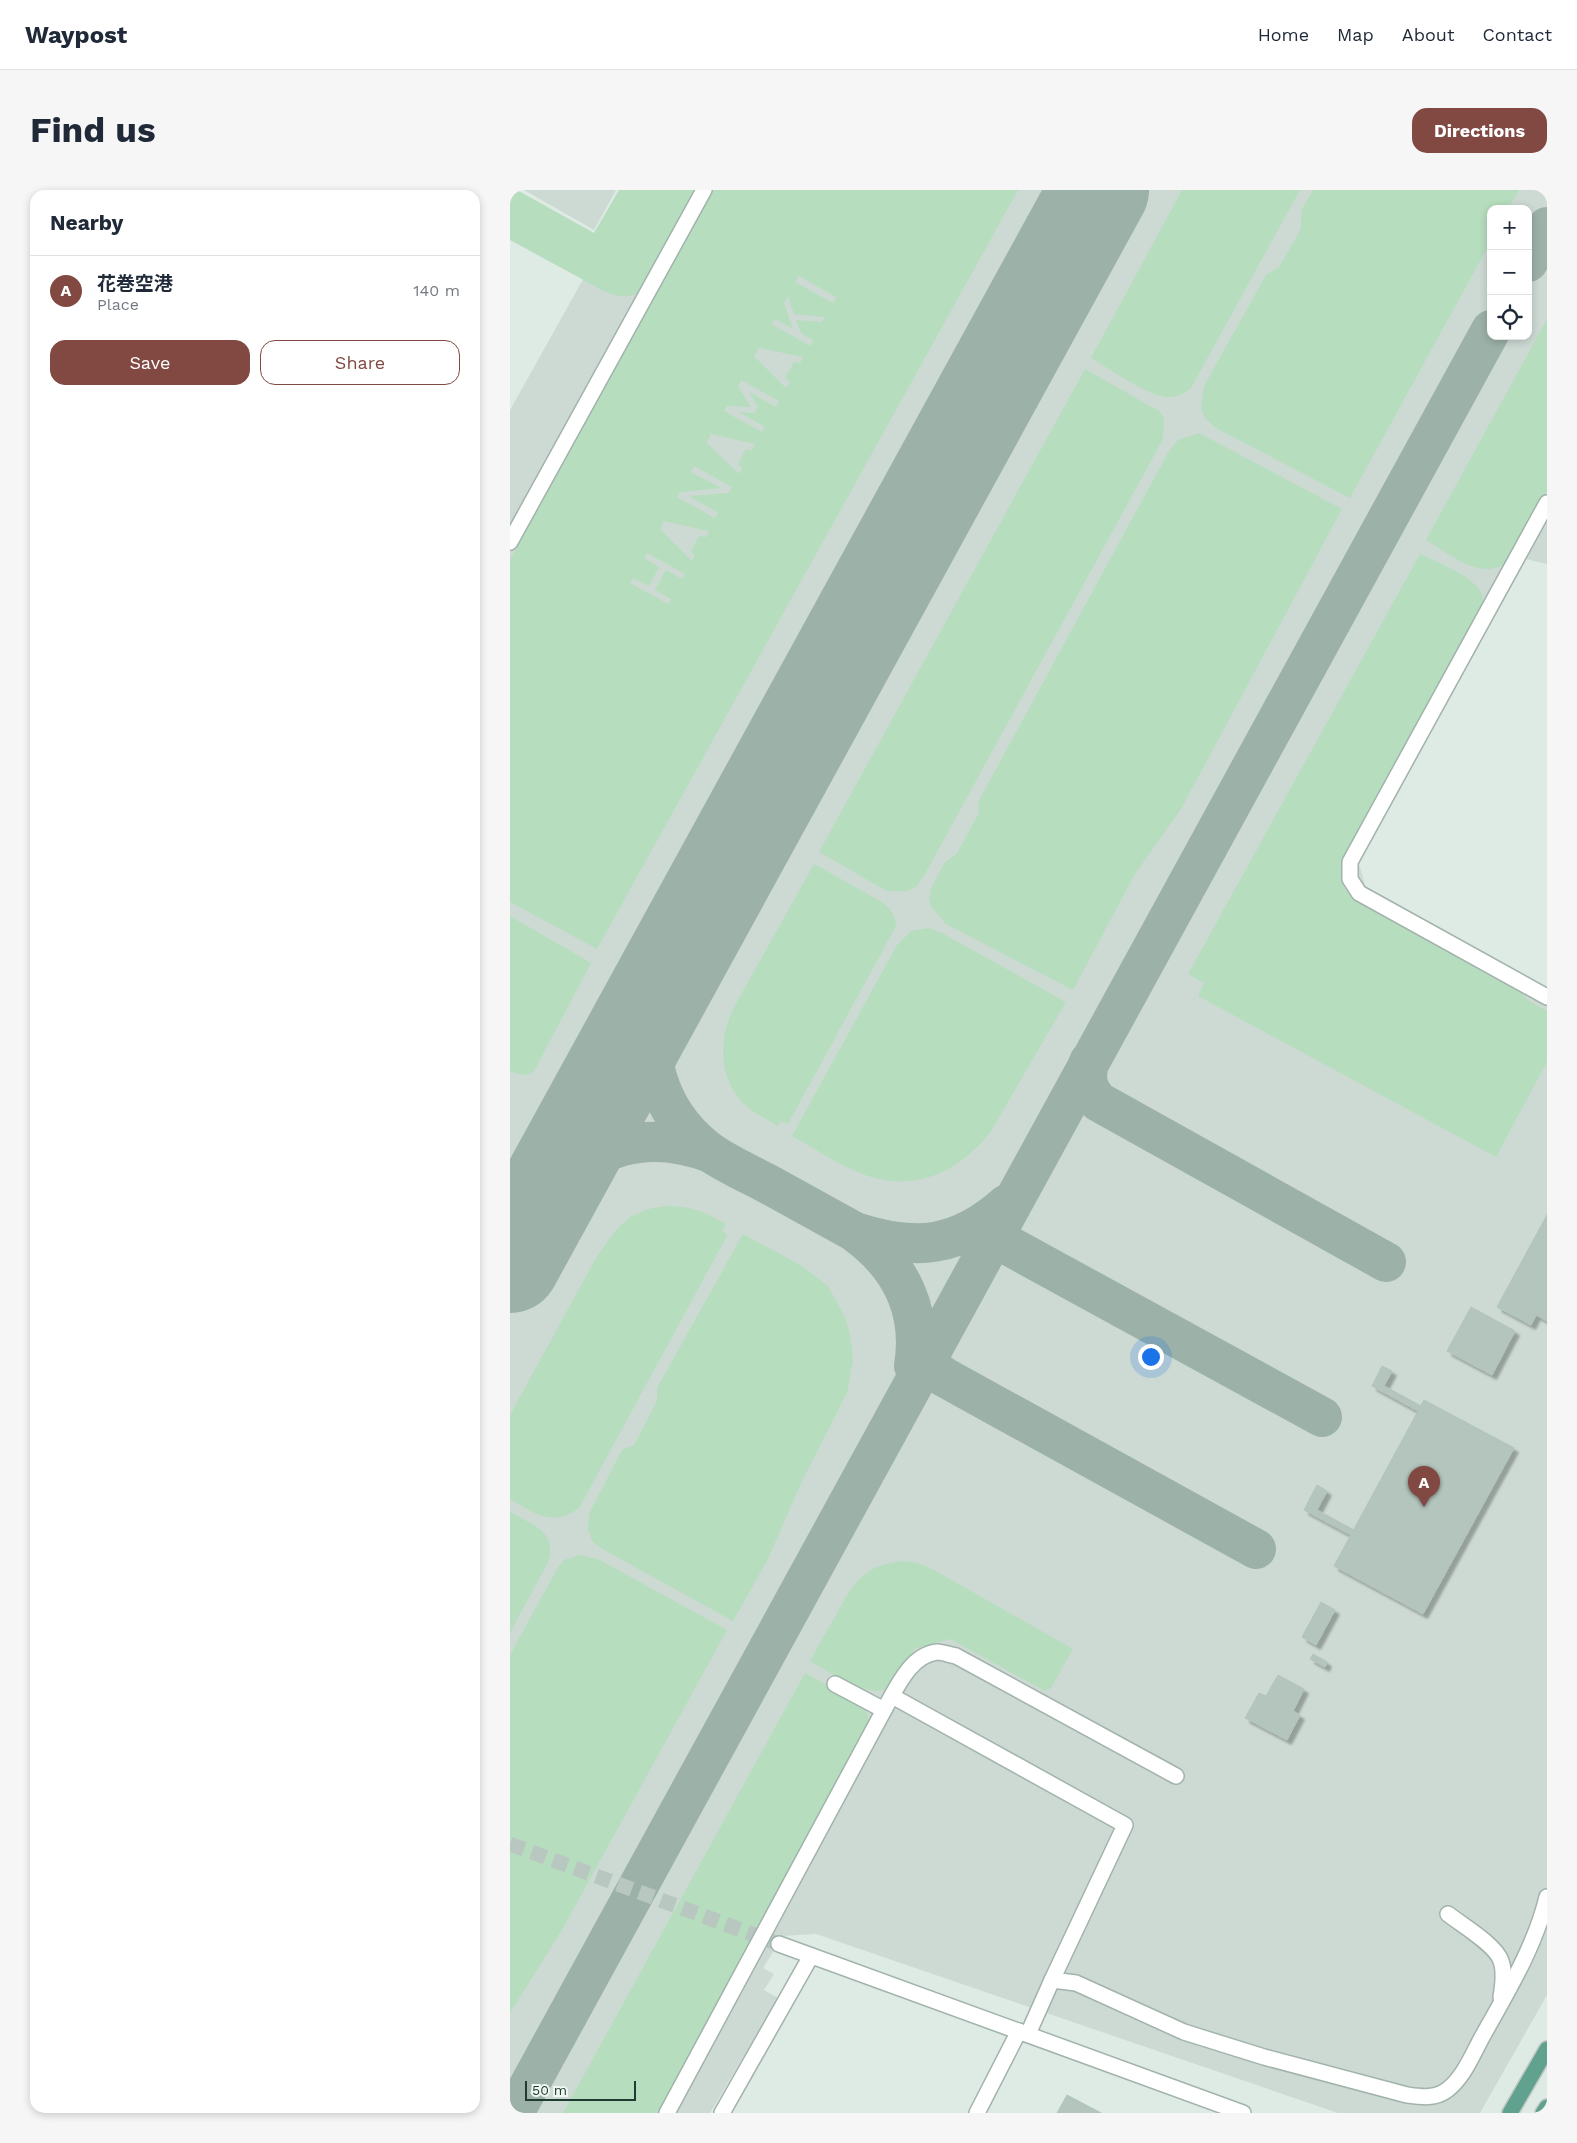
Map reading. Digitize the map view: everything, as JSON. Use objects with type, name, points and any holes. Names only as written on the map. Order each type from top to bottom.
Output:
[{"type":"main road","points":[[1510,2113],[1547,2049]]},
{"type":"main road","points":[[1543,2113],[1547,2107]]},
{"type":"street","points":[[510,542],[704,190]]},
{"type":"street","points":[[1547,503],[1350,862],[1350,878],[1359,893],[1547,997]]},
{"type":"street","points":[[667,2113],[884,1710],[912,1664],[923,1656],[938,1652],[956,1656],[1176,1776]]},
{"type":"street","points":[[835,1684],[884,1710]]},
{"type":"street","points":[[892,1696],[1125,1825],[1052,1980],[976,2113]]},
{"type":"street","points":[[1052,1980],[1076,1983],[1184,2032],[1264,2057],[1407,2095],[1427,2097],[1439,2095],[1449,2089],[1461,2076],[1510,1988],[1539,1922],[1547,1897]]},
{"type":"street","points":[[1448,1914],[1496,1950],[1502,1961],[1503,1971],[1500,2003]]},
{"type":"street","points":[[779,1944],[1242,2113]]},
{"type":"street","points":[[722,2113],[811,1956]]},
{"type":"shaded area","points":[[524,190],[616,190],[594,230]]},
{"type":"shaded area","points":[[633,190],[1547,190],[1547,564],[1526,559],[1359,864],[1366,888],[1547,987],[1547,1995],[1480,2113],[1338,2113],[816,1934],[783,1936],[763,1968],[774,1974],[764,1990],[778,1998],[710,2113],[510,2113],[510,410]]},
{"type":"green space","points":[[510,190],[517,190],[594,233],[619,190],[695,190],[638,293],[624,296],[602,290],[510,240]]},
{"type":"green space","points":[[712,190],[1018,190],[597,949],[510,902],[510,560]],"holes":[[[799,276],[836,297],[833,303],[795,282]],[[788,296],[794,314],[825,317],[822,322],[796,320],[801,333],[813,340],[811,346],[771,324],[775,319],[793,329],[784,303]],[[759,348],[803,357],[800,363],[794,362],[785,378],[790,382],[786,388],[754,356]],[[741,380],[779,401],[776,407],[749,392],[758,407],[755,413],[739,412],[765,427],[762,432],[724,411],[727,406],[751,407],[738,386]],[[711,434],[755,444],[752,450],[746,449],[738,464],[742,469],[739,474],[707,443]],[[694,466],[732,487],[729,493],[689,496],[718,513],[715,518],[677,497],[680,492],[721,488],[691,472]],[[664,521],[709,531],[706,537],[699,536],[691,551],[695,556],[692,561],[660,529]],[[647,553],[685,574],[682,579],[666,570],[655,590],[671,599],[668,604],[630,583],[633,578],[649,586],[659,567],[644,558]]]},
{"type":"green space","points":[[1182,190],[1300,190],[1191,388],[1180,395],[1166,397],[1138,387],[1091,358]]},
{"type":"green space","points":[[1313,190],[1519,190],[1510,205],[1487,205],[1487,248],[1350,498],[1216,428],[1205,418],[1201,408],[1204,386],[1266,275],[1279,267],[1301,229],[1301,211]]},
{"type":"green space","points":[[1547,319],[1547,491],[1510,559],[1500,566],[1490,569],[1479,568],[1457,559],[1426,540]]},
{"type":"green space","points":[[1085,369],[1159,411],[1164,419],[1163,439],[924,876],[917,886],[907,891],[887,891],[819,852]]},
{"type":"green space","points":[[1199,433],[1342,509],[1181,809],[1135,874],[1073,990],[946,924],[932,908],[929,899],[931,888],[945,862],[956,855],[979,813],[978,802],[1169,451],[1178,440]]},
{"type":"green space","points":[[1420,554],[1464,576],[1479,588],[1483,601],[1481,611],[1344,861],[1341,876],[1344,887],[1362,905],[1521,993],[1529,1001],[1547,1011],[1547,1062],[1496,1157],[1198,996],[1204,983],[1188,974]]},
{"type":"green space","points":[[814,864],[882,902],[892,912],[896,926],[788,1124],[781,1121],[778,1126],[750,1109],[737,1096],[731,1086],[724,1063],[724,1040],[729,1018],[734,1007]]},
{"type":"green space","points":[[510,916],[591,963],[534,1071],[525,1075],[510,1071]]},
{"type":"green space","points":[[929,928],[942,933],[1066,1002],[990,1133],[977,1147],[963,1160],[932,1176],[915,1180],[879,1179],[843,1165],[792,1136],[897,945],[911,931]]},
{"type":"green space","points":[[665,1206],[689,1208],[711,1216],[726,1224],[722,1231],[728,1234],[579,1508],[561,1517],[552,1518],[536,1513],[510,1499],[510,1415],[596,1258],[615,1231],[630,1217],[648,1209]]},
{"type":"green space","points":[[743,1234],[802,1266],[828,1286],[846,1319],[853,1360],[847,1393],[802,1481],[768,1559],[733,1621],[604,1550],[593,1542],[588,1530],[589,1514],[622,1450],[634,1445],[657,1401],[657,1388]]},
{"type":"green space","points":[[510,1512],[541,1530],[549,1543],[550,1551],[548,1562],[510,1633]]},
{"type":"green space","points":[[580,1555],[600,1560],[727,1630],[563,1928],[510,2013],[510,1655],[557,1569],[564,1560]]},
{"type":"green space","points":[[903,1561],[918,1563],[934,1570],[1073,1649],[1051,1688],[1045,1691],[950,1639],[914,1649],[901,1673],[892,1685],[884,1690],[874,1691],[851,1684],[810,1661],[847,1595],[860,1578],[878,1567]]},
{"type":"green space","points":[[805,1673],[860,1703],[868,1715],[868,1730],[658,2113],[563,2113]]},
{"type":"building","points":[[1547,1215],[1547,1321],[1536,1315],[1531,1325],[1497,1307]]},
{"type":"building","points":[[1471,1307],[1515,1331],[1492,1375],[1447,1351]]},
{"type":"building","points":[[1382,1366],[1392,1371],[1384,1386],[1430,1411],[1427,1416],[1372,1386]]},
{"type":"building","points":[[1424,1400],[1514,1448],[1423,1614],[1334,1566]]},
{"type":"building","points":[[1317,1485],[1327,1491],[1317,1510],[1361,1534],[1358,1539],[1304,1510]]},
{"type":"building","points":[[1321,1602],[1335,1610],[1316,1645],[1302,1637]]},
{"type":"building","points":[[1313,1654],[1327,1662],[1325,1667],[1310,1659]]},
{"type":"building","points":[[1278,1675],[1304,1689],[1293,1711],[1300,1715],[1287,1740],[1245,1718],[1259,1693],[1266,1696]]},
{"type":"building","points":[[1067,2095],[1101,2113],[1057,2113]]},
{"type":"taxiway","points":[[1532,255],[1547,227]]},
{"type":"taxiway","points":[[514,2113],[1487,337]]},
{"type":"taxiway","points":[[665,981],[656,1002],[652,1030],[652,1051],[655,1071],[661,1090],[670,1108],[681,1124],[711,1153],[855,1232],[898,1242],[936,1242],[954,1237],[972,1229],[1007,1204]]},
{"type":"taxiway","points":[[1089,1062],[1088,1084],[1099,1102],[1386,1262]]},
{"type":"taxiway","points":[[547,1196],[583,1165],[602,1154],[622,1146],[642,1142],[664,1142],[711,1153]]},
{"type":"taxiway","points":[[856,1233],[885,1260],[905,1291],[915,1326],[914,1366]]},
{"type":"taxiway","points":[[966,1235],[987,1235],[993,1237],[1322,1417]]},
{"type":"taxiway","points":[[917,1338],[927,1360],[944,1377],[1256,1549]]},
{"type":"runway","points":[[510,1263],[1099,190]]},
{"type":"tunnel","points":[[510,1844],[779,1944]]},
{"type":"place","name":"花巻空港","points":[[1424,1507]]}]
